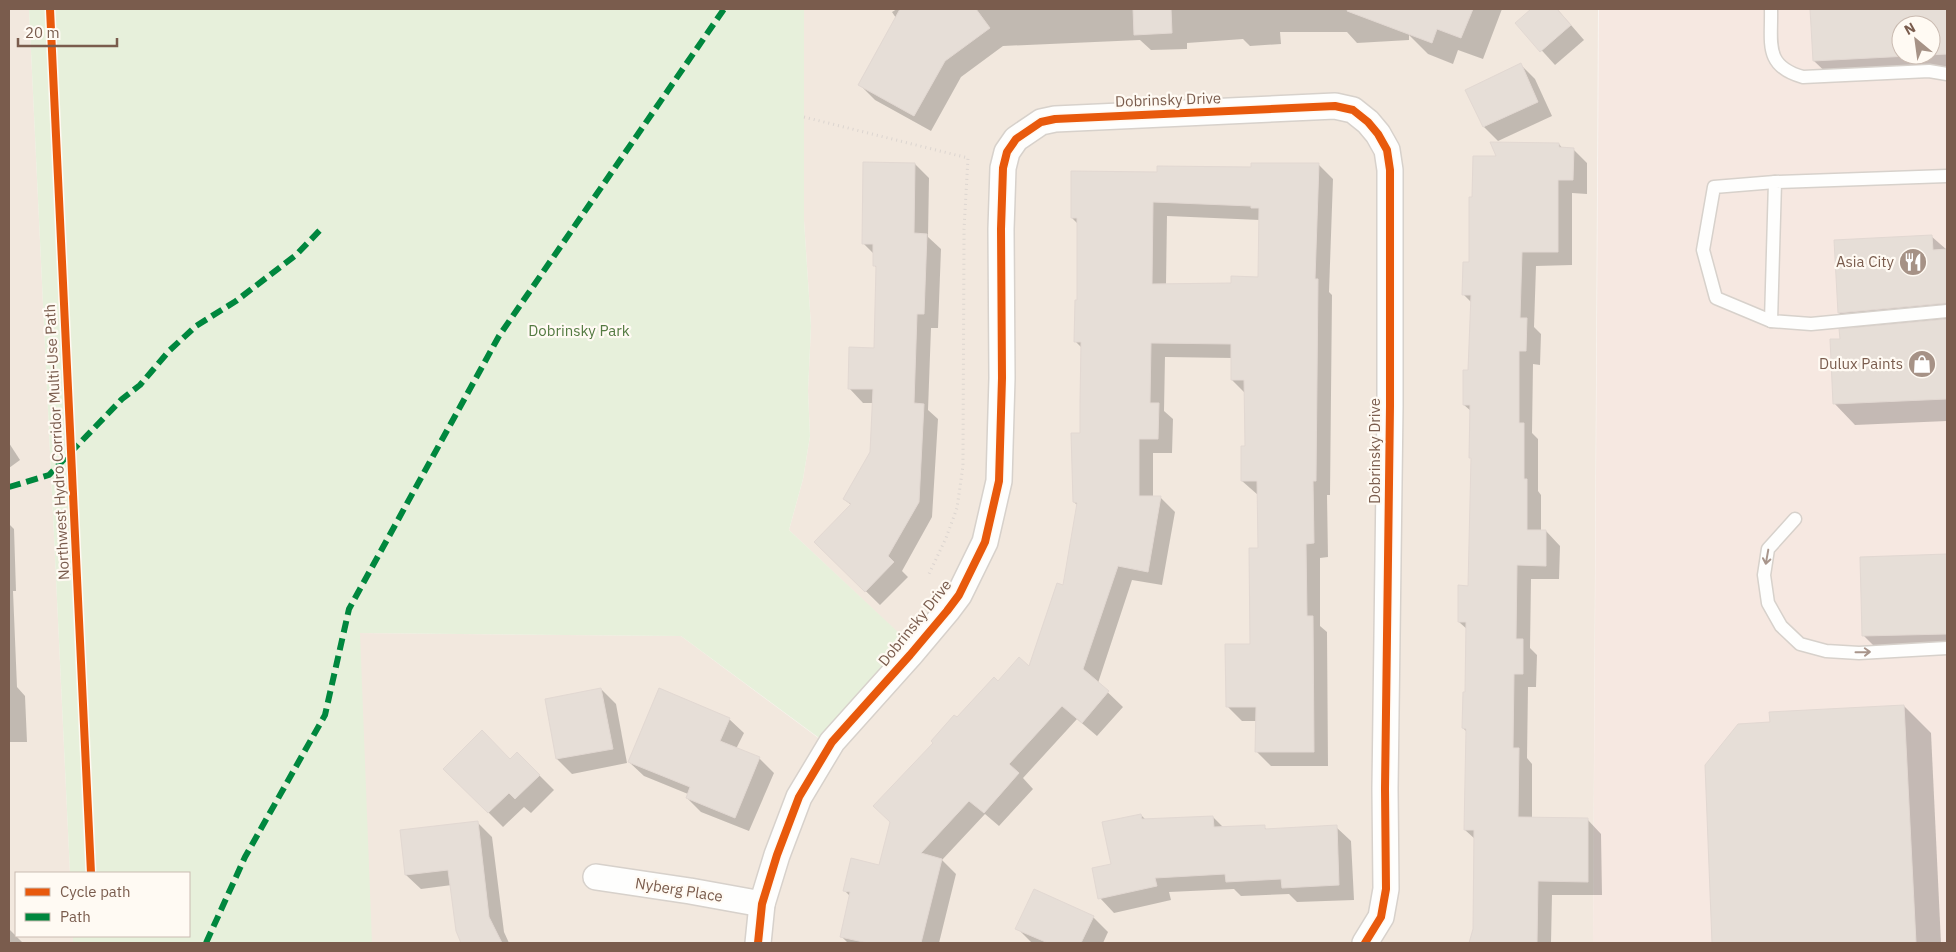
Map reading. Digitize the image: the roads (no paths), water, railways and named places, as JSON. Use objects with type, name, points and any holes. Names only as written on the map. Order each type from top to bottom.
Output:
[{"type":"street","name":"Dobrinsky Drive","points":[[758,943],[762,904],[777,855],[799,798],[830,746],[959,595],[985,542],[999,481],[1002,378],[1001,219],[1003,168],[1007,152],[1016,139],[1041,122],[1055,119],[1335,106],[1353,110],[1368,122],[1378,134],[1387,150],[1390,170],[1390,406],[1385,788],[1386,889],[1381,916],[1365,943]]},
{"type":"street","name":"Nyberg Place","points":[[596,877],[762,904]]},
{"type":"lane","points":[[1771,9],[1772,49],[1778,65],[1790,74],[1803,77],[1920,71],[1947,74]]},
{"type":"lane","points":[[1947,176],[1775,182],[1714,187],[1702,250],[1716,298],[1771,321],[1811,324],[1947,311]]},
{"type":"lane","points":[[1771,321],[1775,182]]},
{"type":"lane","points":[[1795,519],[1768,549],[1764,575],[1768,603],[1781,626],[1800,644],[1826,651],[1859,653],[1947,648]]},
{"type":"place","name":"Asia City","points":[[1913,262]]},
{"type":"place","name":"Dulux Paints","points":[[1922,364]]},
{"type":"park label","name":"Dobrinsky Park","points":[[579,331]]}]
